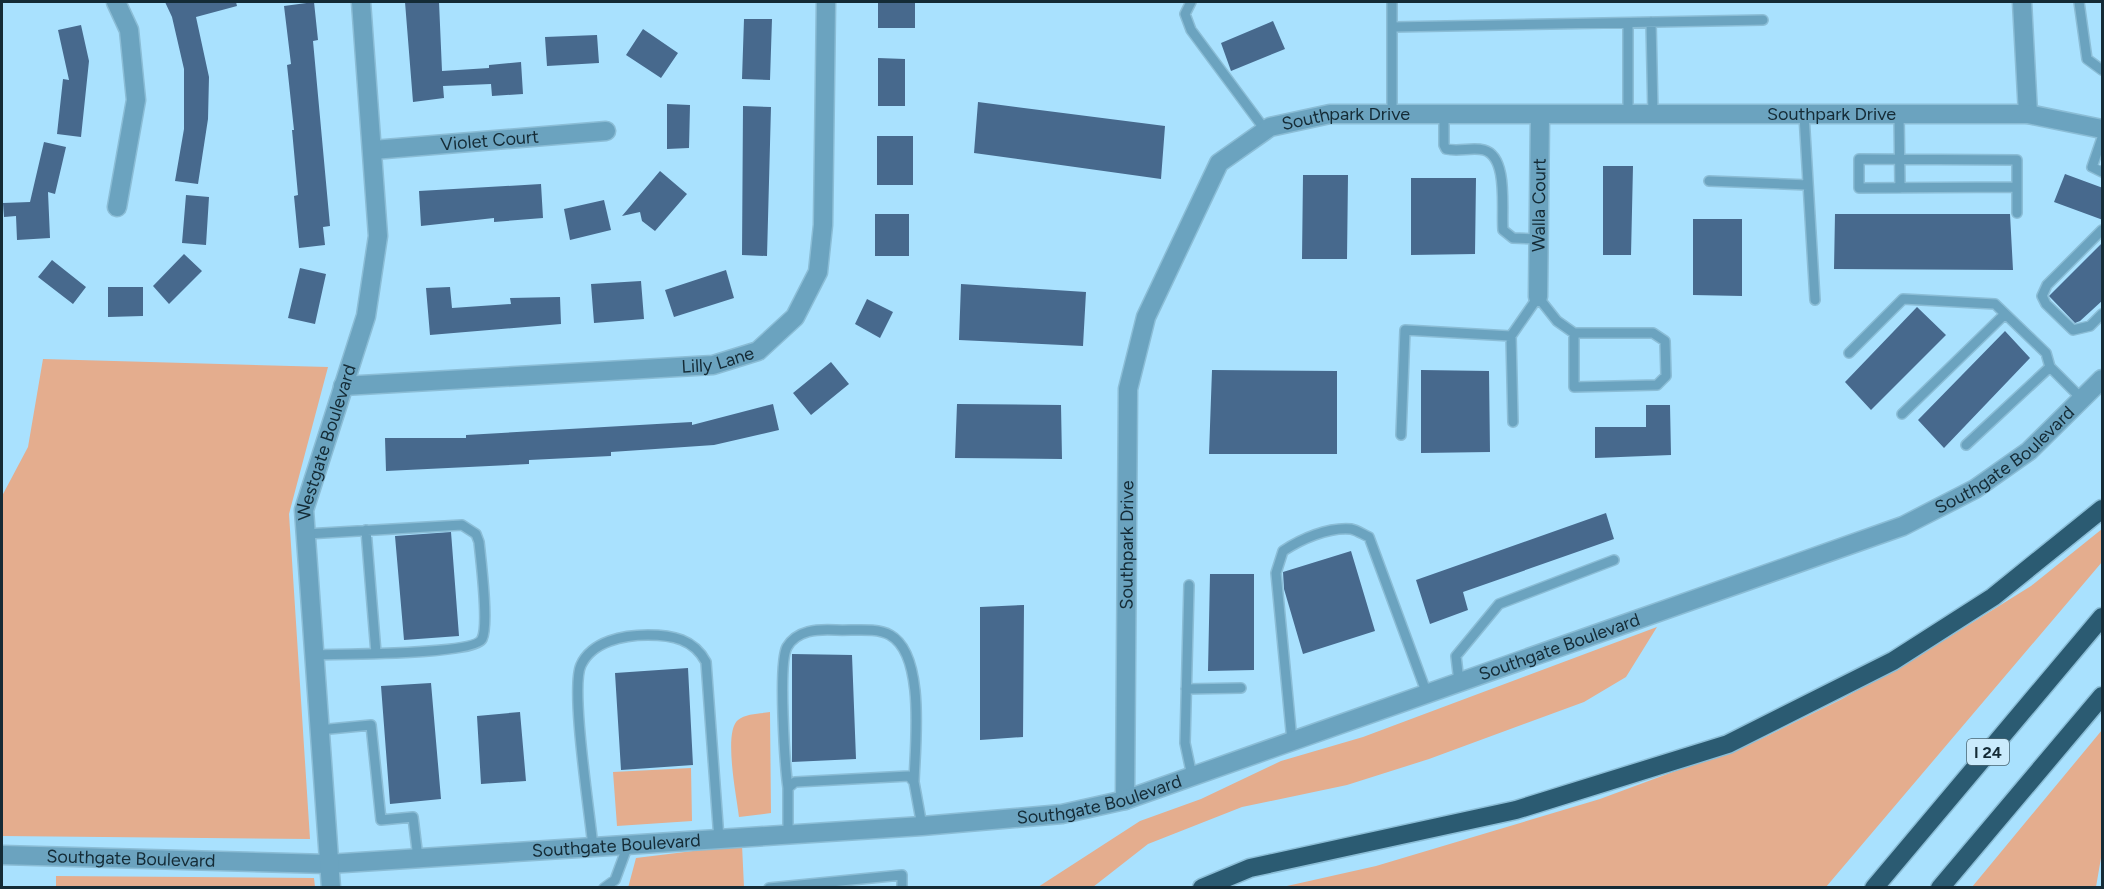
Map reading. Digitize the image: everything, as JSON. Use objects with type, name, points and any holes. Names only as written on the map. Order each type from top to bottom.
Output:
[{"type":"highway","points":[[1202,888],[1250,868],[1516,810],[1728,744],[1893,661],[1993,597],[2103,509]]},
{"type":"highway","name":"I 24","points":[[1874,888],[2103,617]]},
{"type":"highway","name":"I 24","points":[[1940,888],[2103,696]]},
{"type":"street","points":[[116,2],[129,30],[136,100],[117,207]]},
{"type":"street","name":"Westgate Boulevard","points":[[331,888],[304,510],[366,316],[378,236],[361,2]]},
{"type":"street","name":"Lilly Lane","points":[[343,386],[713,364],[758,351],[795,317],[818,272],[823,225],[826,2]]},
{"type":"street","points":[[2022,2],[2028,114]]},
{"type":"street","name":"Southpark Drive","points":[[1125,800],[1128,389],[1146,317],[1219,163],[1270,127],[1330,114],[2028,114],[2103,129]]},
{"type":"street","name":"Walla Court","points":[[1538,297],[1540,115]]},
{"type":"street","name":"Violet Court","points":[[373,150],[606,131]]},
{"type":"street","name":"Southgate Boulevard","points":[[2,855],[328,864],[921,826],[1062,814],[1125,800],[1903,526],[1975,489],[2020,457],[2103,378]]},
{"type":"lane","points":[[1191,2],[1185,14],[1191,30],[1266,131]]},
{"type":"lane","points":[[1392,2],[1392,114]]},
{"type":"lane","points":[[2079,2],[2087,59],[2103,70]]},
{"type":"lane","points":[[1393,27],[1763,20]]},
{"type":"lane","points":[[1651,22],[1653,115]]},
{"type":"lane","points":[[1628,23],[1628,115]]},
{"type":"lane","points":[[1444,115],[1446,149],[1485,150],[1495,158],[1503,183],[1503,230],[1513,238],[1539,239]]},
{"type":"lane","points":[[1804,115],[1815,300]]},
{"type":"lane","points":[[1899,115],[1900,188]]},
{"type":"lane","points":[[2103,138],[2092,167],[2103,172]]},
{"type":"lane","points":[[2017,187],[1859,188],[1859,159],[2017,160],[2017,187],[2017,213]]},
{"type":"lane","points":[[1709,181],[1808,185]]},
{"type":"lane","points":[[2103,230],[2047,285],[2042,296],[2046,304],[2073,330],[2090,326],[2103,314]]},
{"type":"lane","points":[[1513,422],[1511,336],[1538,297],[1557,321],[1574,333],[1653,333],[1665,341],[1666,376],[1657,386],[1574,387],[1574,333]]},
{"type":"lane","points":[[1849,354],[1903,299],[1995,304],[2046,353],[2050,367],[2082,399]]},
{"type":"lane","points":[[1902,414],[2005,314]]},
{"type":"lane","points":[[1401,435],[1405,330],[1511,336]]},
{"type":"lane","points":[[1966,445],[2050,367]]},
{"type":"lane","points":[[306,534],[462,525],[476,534],[479,542],[484,623],[483,638],[479,643],[471,647],[419,652],[314,655]]},
{"type":"lane","points":[[1292,741],[1276,573],[1282,550],[1298,541],[1330,531],[1353,529],[1369,537],[1427,694]]},
{"type":"lane","points":[[366,531],[376,653]]},
{"type":"lane","points":[[1460,682],[1456,656],[1499,604],[1614,560]]},
{"type":"lane","points":[[1189,585],[1185,743],[1192,776]]},
{"type":"lane","points":[[788,835],[788,788],[783,741],[786,650],[796,636],[819,629],[887,633],[901,642],[911,666],[917,712],[914,782],[921,826]]},
{"type":"lane","points":[[593,847],[576,693],[580,667],[589,652],[606,642],[638,635],[666,635],[685,640],[701,653],[706,662],[719,839]]},
{"type":"lane","points":[[1186,689],[1241,688]]},
{"type":"lane","points":[[319,730],[371,725],[381,820],[412,817],[418,858]]},
{"type":"lane","points":[[788,788],[795,782],[909,776],[914,782]]},
{"type":"lane","points":[[604,888],[615,880],[628,845]]},
{"type":"lane","points":[[769,888],[902,875],[902,888]]},
{"type":"shaded area","points":[[43,359],[328,367],[289,514],[310,839],[2,836],[2,496],[28,447]]},
{"type":"shaded area","points":[[2102,529],[2102,562],[1826,887],[1278,888],[1376,866],[1600,799],[1759,740],[1842,699],[1930,649],[2031,586]]},
{"type":"shaded area","points":[[1657,627],[1626,677],[1584,702],[1429,759],[1347,785],[1242,807],[1148,844],[1093,887],[1038,887],[1140,821],[1201,799],[1281,761],[1363,737]]},
{"type":"shaded area","points":[[770,712],[771,813],[739,817],[731,751],[734,727],[738,720],[745,716]]},
{"type":"shaded area","points":[[2102,730],[2102,852],[2096,887],[1972,887]]},
{"type":"shaded area","points":[[691,768],[692,821],[617,826],[613,772]]},
{"type":"shaded area","points":[[742,845],[744,887],[628,888],[636,858]]},
{"type":"shaded area","points":[[56,876],[314,878],[315,887],[56,888]]},
{"type":"building","points":[[165,2],[236,2],[237,6],[196,17],[209,77],[208,119],[198,184],[175,181],[184,129],[184,69],[172,17]]},
{"type":"building","points":[[314,2],[318,40],[313,41],[330,226],[323,227],[325,245],[299,248],[294,196],[298,195],[292,130],[294,130],[287,65],[291,64],[284,6]]},
{"type":"building","points":[[405,2],[439,2],[442,71],[489,68],[489,65],[521,62],[523,94],[492,96],[491,84],[443,86],[444,98],[413,102]]},
{"type":"building","points":[[878,2],[915,2],[915,28],[878,28]]},
{"type":"building","points":[[744,19],[772,19],[770,80],[742,79]]},
{"type":"building","points":[[1273,21],[1285,49],[1231,71],[1221,43]]},
{"type":"building","points":[[81,25],[89,61],[81,137],[57,134],[63,79],[69,80],[58,30]]},
{"type":"building","points":[[643,29],[678,53],[661,78],[626,55]]},
{"type":"building","points":[[597,35],[599,63],[547,66],[545,37]]},
{"type":"building","points":[[878,58],[905,59],[905,106],[878,106]]},
{"type":"building","points":[[978,102],[1165,126],[1161,179],[974,153]]},
{"type":"building","points":[[667,104],[690,105],[689,148],[667,149]]},
{"type":"building","points":[[743,106],[771,107],[767,256],[742,255]]},
{"type":"building","points":[[877,136],[913,136],[913,185],[877,185]]},
{"type":"building","points":[[44,142],[66,147],[55,194],[48,192],[50,238],[17,240],[16,216],[4,217],[3,203],[30,202]]},
{"type":"building","points":[[1603,166],[1633,166],[1631,255],[1603,255]]},
{"type":"building","points":[[660,171],[687,194],[655,231],[642,221],[640,212],[622,216]]},
{"type":"building","points":[[2065,174],[2103,188],[2103,220],[2054,202]]},
{"type":"building","points":[[1303,175],[1348,175],[1347,259],[1302,259]]},
{"type":"building","points":[[1411,178],[1476,178],[1475,254],[1411,255]]},
{"type":"building","points":[[541,184],[543,218],[494,222],[494,218],[421,226],[419,191]]},
{"type":"building","points":[[186,195],[209,197],[206,245],[182,243]]},
{"type":"building","points":[[604,200],[611,230],[570,240],[564,209]]},
{"type":"building","points":[[875,214],[909,214],[909,256],[875,256]]},
{"type":"building","points":[[1835,214],[2010,214],[2013,270],[1834,269]]},
{"type":"building","points":[[1693,219],[1742,219],[1742,296],[1693,295]]},
{"type":"building","points":[[2103,242],[2103,300],[2075,323],[2049,296]]},
{"type":"building","points":[[184,254],[202,271],[169,304],[153,286]]},
{"type":"building","points":[[52,260],[86,287],[73,304],[38,277]]},
{"type":"building","points":[[300,268],[326,274],[315,324],[288,318]]},
{"type":"building","points":[[726,270],[734,298],[674,317],[665,290]]},
{"type":"building","points":[[641,281],[644,319],[594,323],[591,284]]},
{"type":"building","points":[[961,284],[1086,292],[1083,346],[959,340]]},
{"type":"building","points":[[108,287],[143,287],[143,316],[108,317]]},
{"type":"building","points":[[450,287],[452,308],[511,304],[510,298],[560,297],[561,324],[430,335],[426,288]]},
{"type":"building","points":[[867,299],[893,312],[880,338],[855,324]]},
{"type":"building","points":[[1917,307],[1946,335],[1871,410],[1845,382]]},
{"type":"building","points":[[2005,331],[2030,358],[1944,448],[1918,420]]},
{"type":"building","points":[[831,362],[849,384],[811,415],[793,393]]},
{"type":"building","points":[[1212,370],[1337,371],[1337,454],[1209,454]]},
{"type":"building","points":[[1421,370],[1489,371],[1490,452],[1421,453]]},
{"type":"building","points":[[773,404],[779,430],[714,445],[611,452],[611,456],[529,460],[529,464],[386,471],[385,438],[466,438],[466,435],[692,422],[692,425]]},
{"type":"building","points":[[957,404],[1061,405],[1062,459],[955,458]]},
{"type":"building","points":[[1646,405],[1670,405],[1671,455],[1595,458],[1595,427],[1646,427]]},
{"type":"building","points":[[1606,513],[1614,539],[1463,592],[1468,610],[1430,624],[1416,580]]},
{"type":"building","points":[[451,532],[459,636],[404,640],[395,536]]},
{"type":"building","points":[[1351,551],[1375,631],[1303,654],[1284,589],[1283,572]]},
{"type":"building","points":[[1210,574],[1254,574],[1254,670],[1208,671]]},
{"type":"building","points":[[1024,605],[1023,737],[980,740],[980,607]]},
{"type":"building","points":[[792,654],[852,655],[856,759],[792,762]]},
{"type":"building","points":[[688,668],[693,765],[621,770],[615,673]]},
{"type":"building","points":[[431,683],[441,799],[390,804],[381,686]]},
{"type":"building","points":[[520,712],[526,781],[481,784],[477,716]]}]
